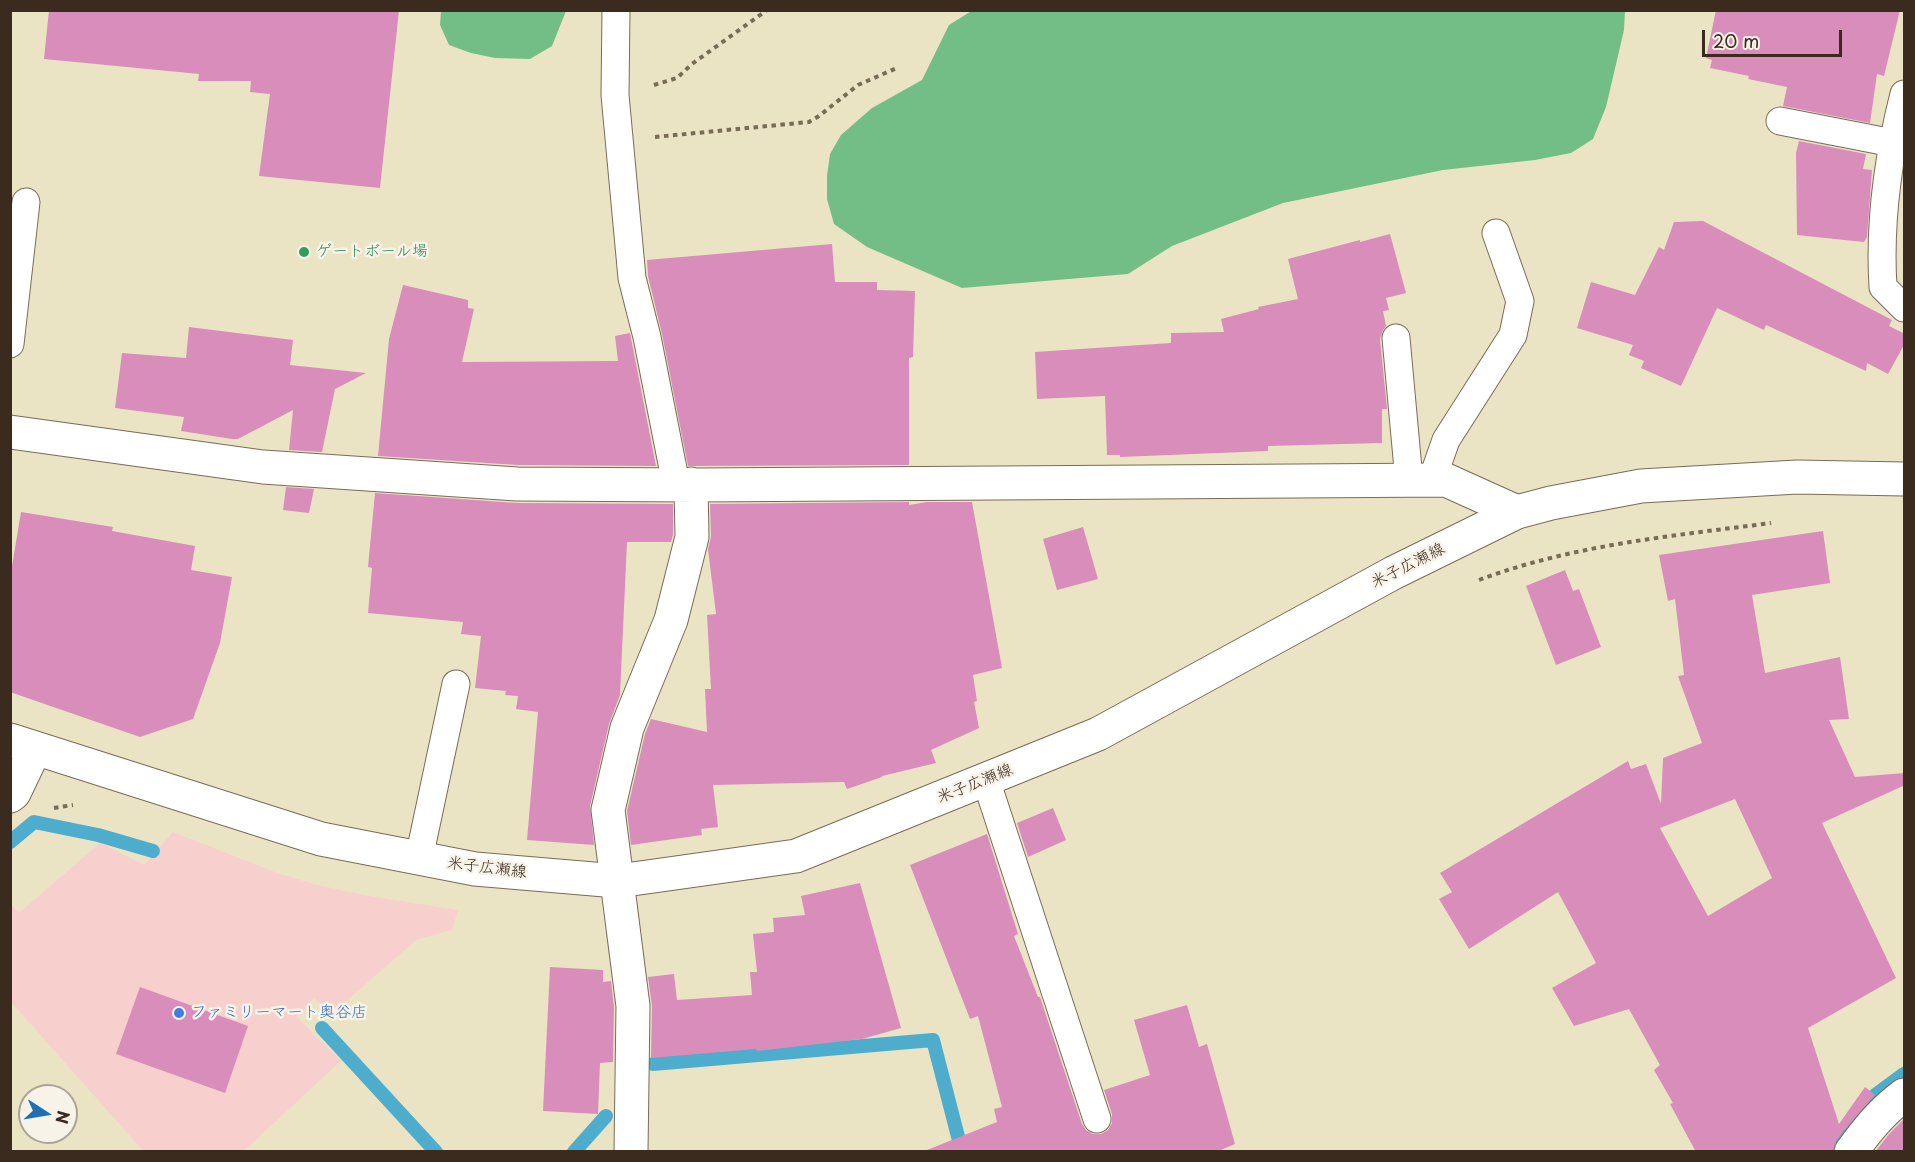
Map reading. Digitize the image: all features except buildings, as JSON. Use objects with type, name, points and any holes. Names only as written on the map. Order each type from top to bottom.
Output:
[{"type":"street","points":[[10,432],[263,467],[517,484],[1446,480],[1517,512]]},
{"type":"street","name":"米子広瀬線","points":[[23,744],[321,839],[475,869],[617,881],[796,856],[1098,734],[1393,573],[1517,512],[1551,503],[1641,486],[1797,477],[1905,479]]},
{"type":"street","points":[[631,1152],[633,1006],[608,810],[627,728],[671,620],[692,537],[684,484]]},
{"type":"street","points":[[10,796],[14,793],[23,744]]},
{"type":"street","points":[[1851,1152],[1873,1122],[1891,1104],[1905,1095]]},
{"type":"lane","points":[[616,10],[615,95],[632,278],[684,484]]},
{"type":"lane","points":[[1905,94],[1887,180],[1881,255],[1883,287],[1905,308]]},
{"type":"lane","points":[[1780,121],[1893,143]]},
{"type":"lane","points":[[10,344],[27,202]]},
{"type":"lane","points":[[1420,480],[1513,335],[1520,302],[1496,233]]},
{"type":"lane","points":[[1396,338],[1420,480]]},
{"type":"lane","points":[[419,858],[456,684]]},
{"type":"lane","points":[[986,780],[1098,1119]]},
{"type":"path","points":[[615,95],[677,78],[692,64],[767,10]]},
{"type":"path","points":[[619,140],[809,122],[858,85],[898,67]]},
{"type":"path","points":[[1475,581],[1516,566],[1591,548],[1778,522]]},
{"type":"shaded area","points":[[173,832],[280,874],[318,885],[363,895],[458,910],[452,930],[416,940],[332,1014],[314,998],[297,1017],[341,1061],[244,1151],[144,1152],[11,1002],[10,903],[19,913],[100,843],[144,865]]},
{"type":"green space","points":[[441,10],[566,11],[552,46],[530,59],[495,58],[449,45],[440,25]]},
{"type":"green space","points":[[973,10],[1625,11],[1624,30],[1606,107],[1593,139],[1571,153],[1535,160],[1443,170],[1283,203],[1172,246],[1128,274],[962,288],[867,247],[834,224],[827,199],[827,176],[830,154],[841,135],[872,108],[922,80],[949,25]]},
{"type":"waterway","points":[[10,842],[34,822],[98,835],[153,851]]},
{"type":"waterway","points":[[322,1028],[436,1152]]},
{"type":"waterway","points":[[653,1064],[933,1040],[962,1152]]},
{"type":"waterway","points":[[1831,1152],[1866,1102],[1904,1074]]},
{"type":"waterway","points":[[574,1152],[606,1116]]},
{"type":"place","name":"ゲートボール場","points":[[304,252]]},
{"type":"place","name":"ファミリーマート奥谷店","points":[[179,1013]]}]
